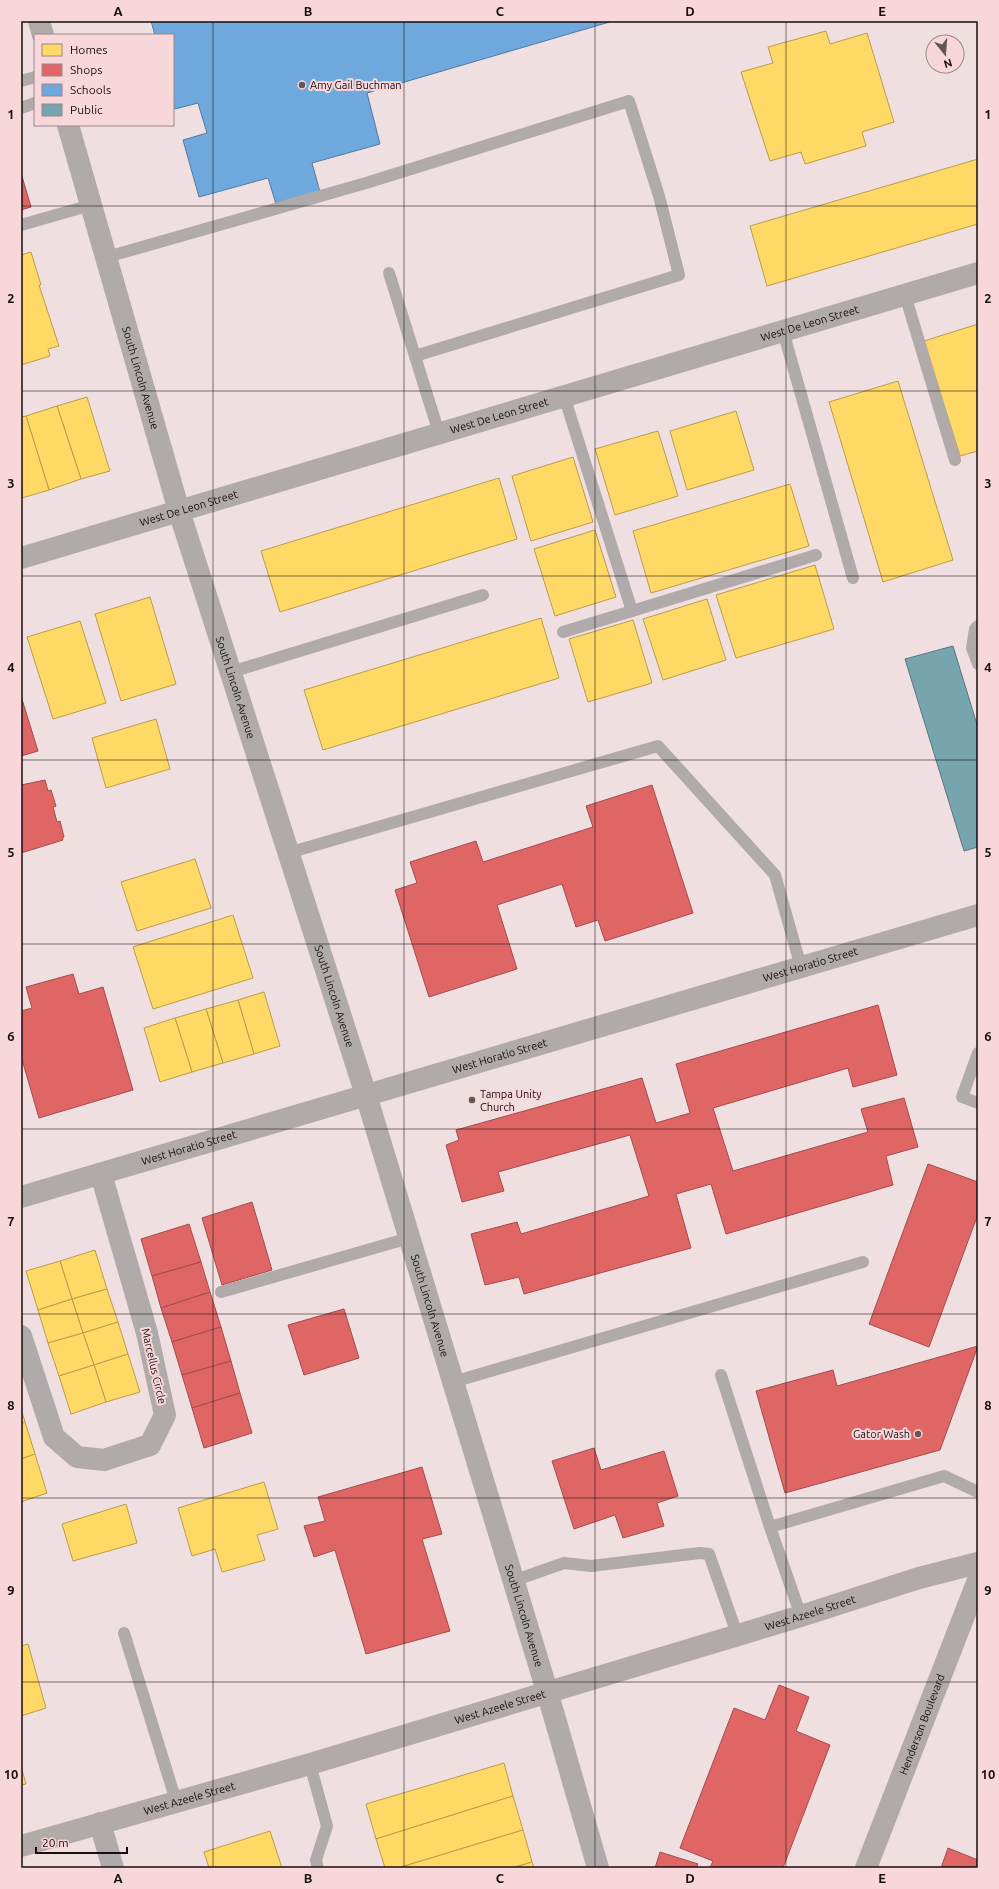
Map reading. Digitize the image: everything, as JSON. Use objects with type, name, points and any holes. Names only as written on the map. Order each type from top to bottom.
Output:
[{"type":"main road","name":"West Azeele Street","points":[[21,1846],[310,1764],[547,1691],[801,1616],[919,1578],[978,1563]]},
{"type":"main road","name":"Henderson Boulevard","points":[[866,1868],[978,1580]]},
{"type":"street","points":[[39,21],[43,34]]},
{"type":"street","name":"South Lincoln Avenue","points":[[68,126],[179,511],[366,1095],[547,1691],[598,1868]]},
{"type":"street","name":"West De Leon Street","points":[[21,558],[978,273]]},
{"type":"street","name":"West Horatio Street","points":[[21,1197],[978,915]]},
{"type":"street","name":"Marcellus Circle","points":[[21,1336],[54,1437],[77,1457],[104,1460],[150,1445],[165,1415],[147,1333],[101,1174]]},
{"type":"street","points":[[100,1823],[113,1868]]},
{"type":"lane","points":[[21,81],[34,77]]},
{"type":"lane","points":[[107,257],[366,184],[629,101],[659,196],[679,275],[415,356]]},
{"type":"lane","points":[[21,108],[34,104]]},
{"type":"lane","points":[[21,225],[91,205]]},
{"type":"lane","points":[[389,274],[439,433]]},
{"type":"lane","points":[[905,295],[955,460]]},
{"type":"lane","points":[[783,332],[853,578]]},
{"type":"lane","points":[[564,396],[632,611]]},
{"type":"lane","points":[[563,632],[816,555]]},
{"type":"lane","points":[[231,672],[483,595]]},
{"type":"lane","points":[[978,626],[975,629],[972,648],[978,664]]},
{"type":"lane","points":[[288,853],[658,746],[776,875],[800,968]]},
{"type":"lane","points":[[978,1052],[962,1098],[978,1103]]},
{"type":"lane","points":[[221,1292],[409,1238]]},
{"type":"lane","points":[[453,1382],[863,1262]]},
{"type":"lane","points":[[721,1375],[770,1527],[801,1616]]},
{"type":"lane","points":[[770,1527],[944,1476],[978,1492]]},
{"type":"lane","points":[[513,1581],[564,1563],[591,1566],[700,1553],[709,1554],[737,1634]]},
{"type":"lane","points":[[124,1633],[176,1801]]},
{"type":"lane","points":[[310,1764],[327,1826],[316,1860],[318,1868]]},
{"type":"building: Homes","points":[[826,31],[830,44],[867,33],[894,122],[862,132],[866,146],[805,164],[801,152],[770,161],[741,72],[773,63],[768,47]]},
{"type":"building: Homes","points":[[978,159],[978,224],[767,286],[750,226]]},
{"type":"building: Homes","points":[[31,252],[41,285],[39,285],[59,346],[48,349],[50,356],[21,365],[21,255]]},
{"type":"building: Homes","points":[[978,324],[978,451],[960,456],[924,341]]},
{"type":"building: Homes","points":[[898,381],[953,560],[883,582],[829,402]]},
{"type":"building: Homes","points":[[87,397],[110,471],[81,479],[57,406]]},
{"type":"building: Homes","points":[[57,406],[81,479],[49,490],[26,416]]},
{"type":"building: Homes","points":[[736,411],[754,470],[687,490],[670,431]]},
{"type":"building: Homes","points":[[26,416],[49,490],[22,498],[21,417]]},
{"type":"building: Homes","points":[[658,431],[678,496],[615,515],[595,449]]},
{"type":"building: Homes","points":[[573,457],[593,522],[531,541],[512,476]]},
{"type":"building: Homes","points":[[499,478],[517,539],[280,612],[261,551]]},
{"type":"building: Homes","points":[[790,484],[809,546],[651,593],[633,531]]},
{"type":"building: Homes","points":[[595,530],[616,597],[555,616],[534,549]]},
{"type":"building: Homes","points":[[815,565],[834,629],[736,658],[716,595]]},
{"type":"building: Homes","points":[[150,597],[176,684],[121,701],[95,614]]},
{"type":"building: Homes","points":[[707,599],[726,660],[663,680],[643,619]]},
{"type":"building: Homes","points":[[541,618],[559,678],[323,750],[304,690]]},
{"type":"building: Homes","points":[[633,620],[652,683],[588,702],[569,639]]},
{"type":"building: Homes","points":[[80,621],[106,703],[53,719],[27,637]]},
{"type":"building: Homes","points":[[156,719],[170,769],[106,788],[92,738]]},
{"type":"building: Homes","points":[[195,859],[211,908],[137,931],[121,882]]},
{"type":"building: Homes","points":[[233,915],[253,978],[153,1009],[133,947]]},
{"type":"building: Homes","points":[[264,992],[280,1046],[254,1054],[238,1000]]},
{"type":"building: Homes","points":[[238,1000],[254,1054],[223,1063],[206,1009]]},
{"type":"building: Homes","points":[[206,1009],[223,1063],[192,1072],[175,1018]]},
{"type":"building: Homes","points":[[175,1018],[192,1072],[160,1082],[144,1028]]},
{"type":"building: Homes","points":[[95,1250],[107,1289],[72,1299],[60,1261]]},
{"type":"building: Homes","points":[[60,1261],[72,1299],[38,1310],[26,1271]]},
{"type":"building: Homes","points":[[107,1289],[118,1322],[83,1333],[72,1299]]},
{"type":"building: Homes","points":[[72,1299],[83,1333],[48,1343],[38,1310]]},
{"type":"building: Homes","points":[[118,1322],[128,1354],[94,1365],[83,1333]]},
{"type":"building: Homes","points":[[83,1333],[94,1365],[59,1376],[48,1343]]},
{"type":"building: Homes","points":[[128,1354],[140,1392],[106,1402],[94,1365]]},
{"type":"building: Homes","points":[[94,1365],[106,1402],[71,1414],[59,1376]]},
{"type":"building: Homes","points":[[21,1409],[25,1422],[21,1424]]},
{"type":"building: Homes","points":[[25,1422],[35,1454],[21,1459],[21,1424]]},
{"type":"building: Homes","points":[[35,1454],[47,1493],[21,1502],[21,1459]]},
{"type":"building: Homes","points":[[264,1482],[278,1529],[257,1535],[265,1560],[222,1572],[215,1549],[192,1556],[178,1508]]},
{"type":"building: Homes","points":[[126,1504],[137,1543],[73,1561],[62,1524]]},
{"type":"building: Homes","points":[[28,1644],[46,1708],[21,1716],[21,1646]]},
{"type":"building: Homes","points":[[504,1763],[513,1796],[376,1839],[366,1804]]},
{"type":"building: Homes","points":[[21,1766],[26,1784],[21,1785]]},
{"type":"building: Homes","points":[[513,1796],[523,1830],[398,1868],[385,1868],[376,1839]]},
{"type":"building: Homes","points":[[523,1830],[532,1862],[512,1868],[398,1868]]},
{"type":"building: Homes","points":[[270,1831],[282,1868],[209,1868],[204,1852]]},
{"type":"building: Homes","points":[[532,1862],[534,1868],[512,1868]]},
{"type":"building: Shops","points":[[21,173],[31,207],[21,210]]},
{"type":"building: Shops","points":[[21,696],[38,751],[21,756]]},
{"type":"building: Shops","points":[[45,780],[48,791],[51,790],[56,806],[53,807],[57,822],[60,821],[64,837],[62,838],[63,840],[21,853],[21,785]]},
{"type":"building: Shops","points":[[652,785],[693,913],[605,941],[598,920],[576,927],[562,884],[497,905],[517,969],[429,997],[395,890],[417,883],[410,862],[476,841],[483,862],[593,827],[586,806]]},
{"type":"building: Shops","points":[[73,974],[79,994],[103,987],[133,1090],[39,1118],[21,1056],[21,1011],[32,1008],[26,987]]},
{"type":"building: Shops","points":[[878,1005],[897,1075],[853,1087],[848,1068],[713,1108],[733,1171],[868,1132],[861,1109],[904,1098],[918,1147],[886,1156],[893,1185],[726,1234],[711,1184],[676,1194],[691,1248],[524,1294],[519,1277],[485,1285],[471,1234],[517,1222],[521,1234],[649,1196],[630,1135],[498,1172],[504,1191],[462,1202],[446,1145],[459,1140],[456,1130],[642,1078],[656,1123],[690,1113],[676,1064]]},
{"type":"building: Shops","points":[[928,1164],[978,1182],[978,1214],[929,1347],[869,1324]]},
{"type":"building: Shops","points":[[252,1202],[272,1270],[222,1285],[202,1218]]},
{"type":"building: Shops","points":[[189,1224],[201,1262],[152,1276],[141,1239]]},
{"type":"building: Shops","points":[[201,1262],[210,1292],[161,1308],[152,1276]]},
{"type":"building: Shops","points":[[210,1292],[221,1327],[172,1342],[161,1308]]},
{"type":"building: Shops","points":[[344,1309],[359,1358],[304,1375],[288,1325]]},
{"type":"building: Shops","points":[[221,1327],[231,1361],[182,1375],[172,1342]]},
{"type":"building: Shops","points":[[978,1346],[940,1450],[785,1493],[756,1391],[833,1370],[837,1386]]},
{"type":"building: Shops","points":[[231,1361],[240,1393],[192,1408],[182,1375]]},
{"type":"building: Shops","points":[[240,1393],[252,1433],[204,1448],[192,1408]]},
{"type":"building: Shops","points":[[594,1448],[601,1470],[664,1451],[678,1496],[657,1503],[664,1526],[623,1538],[615,1515],[574,1529],[552,1461]]},
{"type":"building: Shops","points":[[422,1467],[442,1534],[422,1539],[450,1631],[366,1654],[335,1550],[314,1557],[304,1526],[325,1521],[318,1497]]},
{"type":"building: Shops","points":[[779,1685],[809,1697],[796,1731],[830,1745],[783,1868],[710,1868],[713,1861],[680,1848],[734,1708],[765,1720]]},
{"type":"building: Shops","points":[[948,1848],[978,1860],[978,1868],[941,1868]]},
{"type":"building: Shops","points":[[660,1852],[698,1864],[696,1868],[655,1868]]},
{"type":"building: Schools","points":[[151,21],[613,21],[367,93],[380,144],[312,163],[320,192],[276,204],[268,178],[199,197],[183,140],[207,133],[198,103],[175,109],[174,34],[155,34]]},
{"type":"building: Public","points":[[953,646],[978,728],[978,847],[964,851],[905,659]]},
{"type":"place","name":"Amy Gail Buchman","points":[[302,85]]},
{"type":"place","name":"Tampa Unity Church","points":[[472,1100]]},
{"type":"place","name":"Gator Wash","points":[[918,1434]]}]
